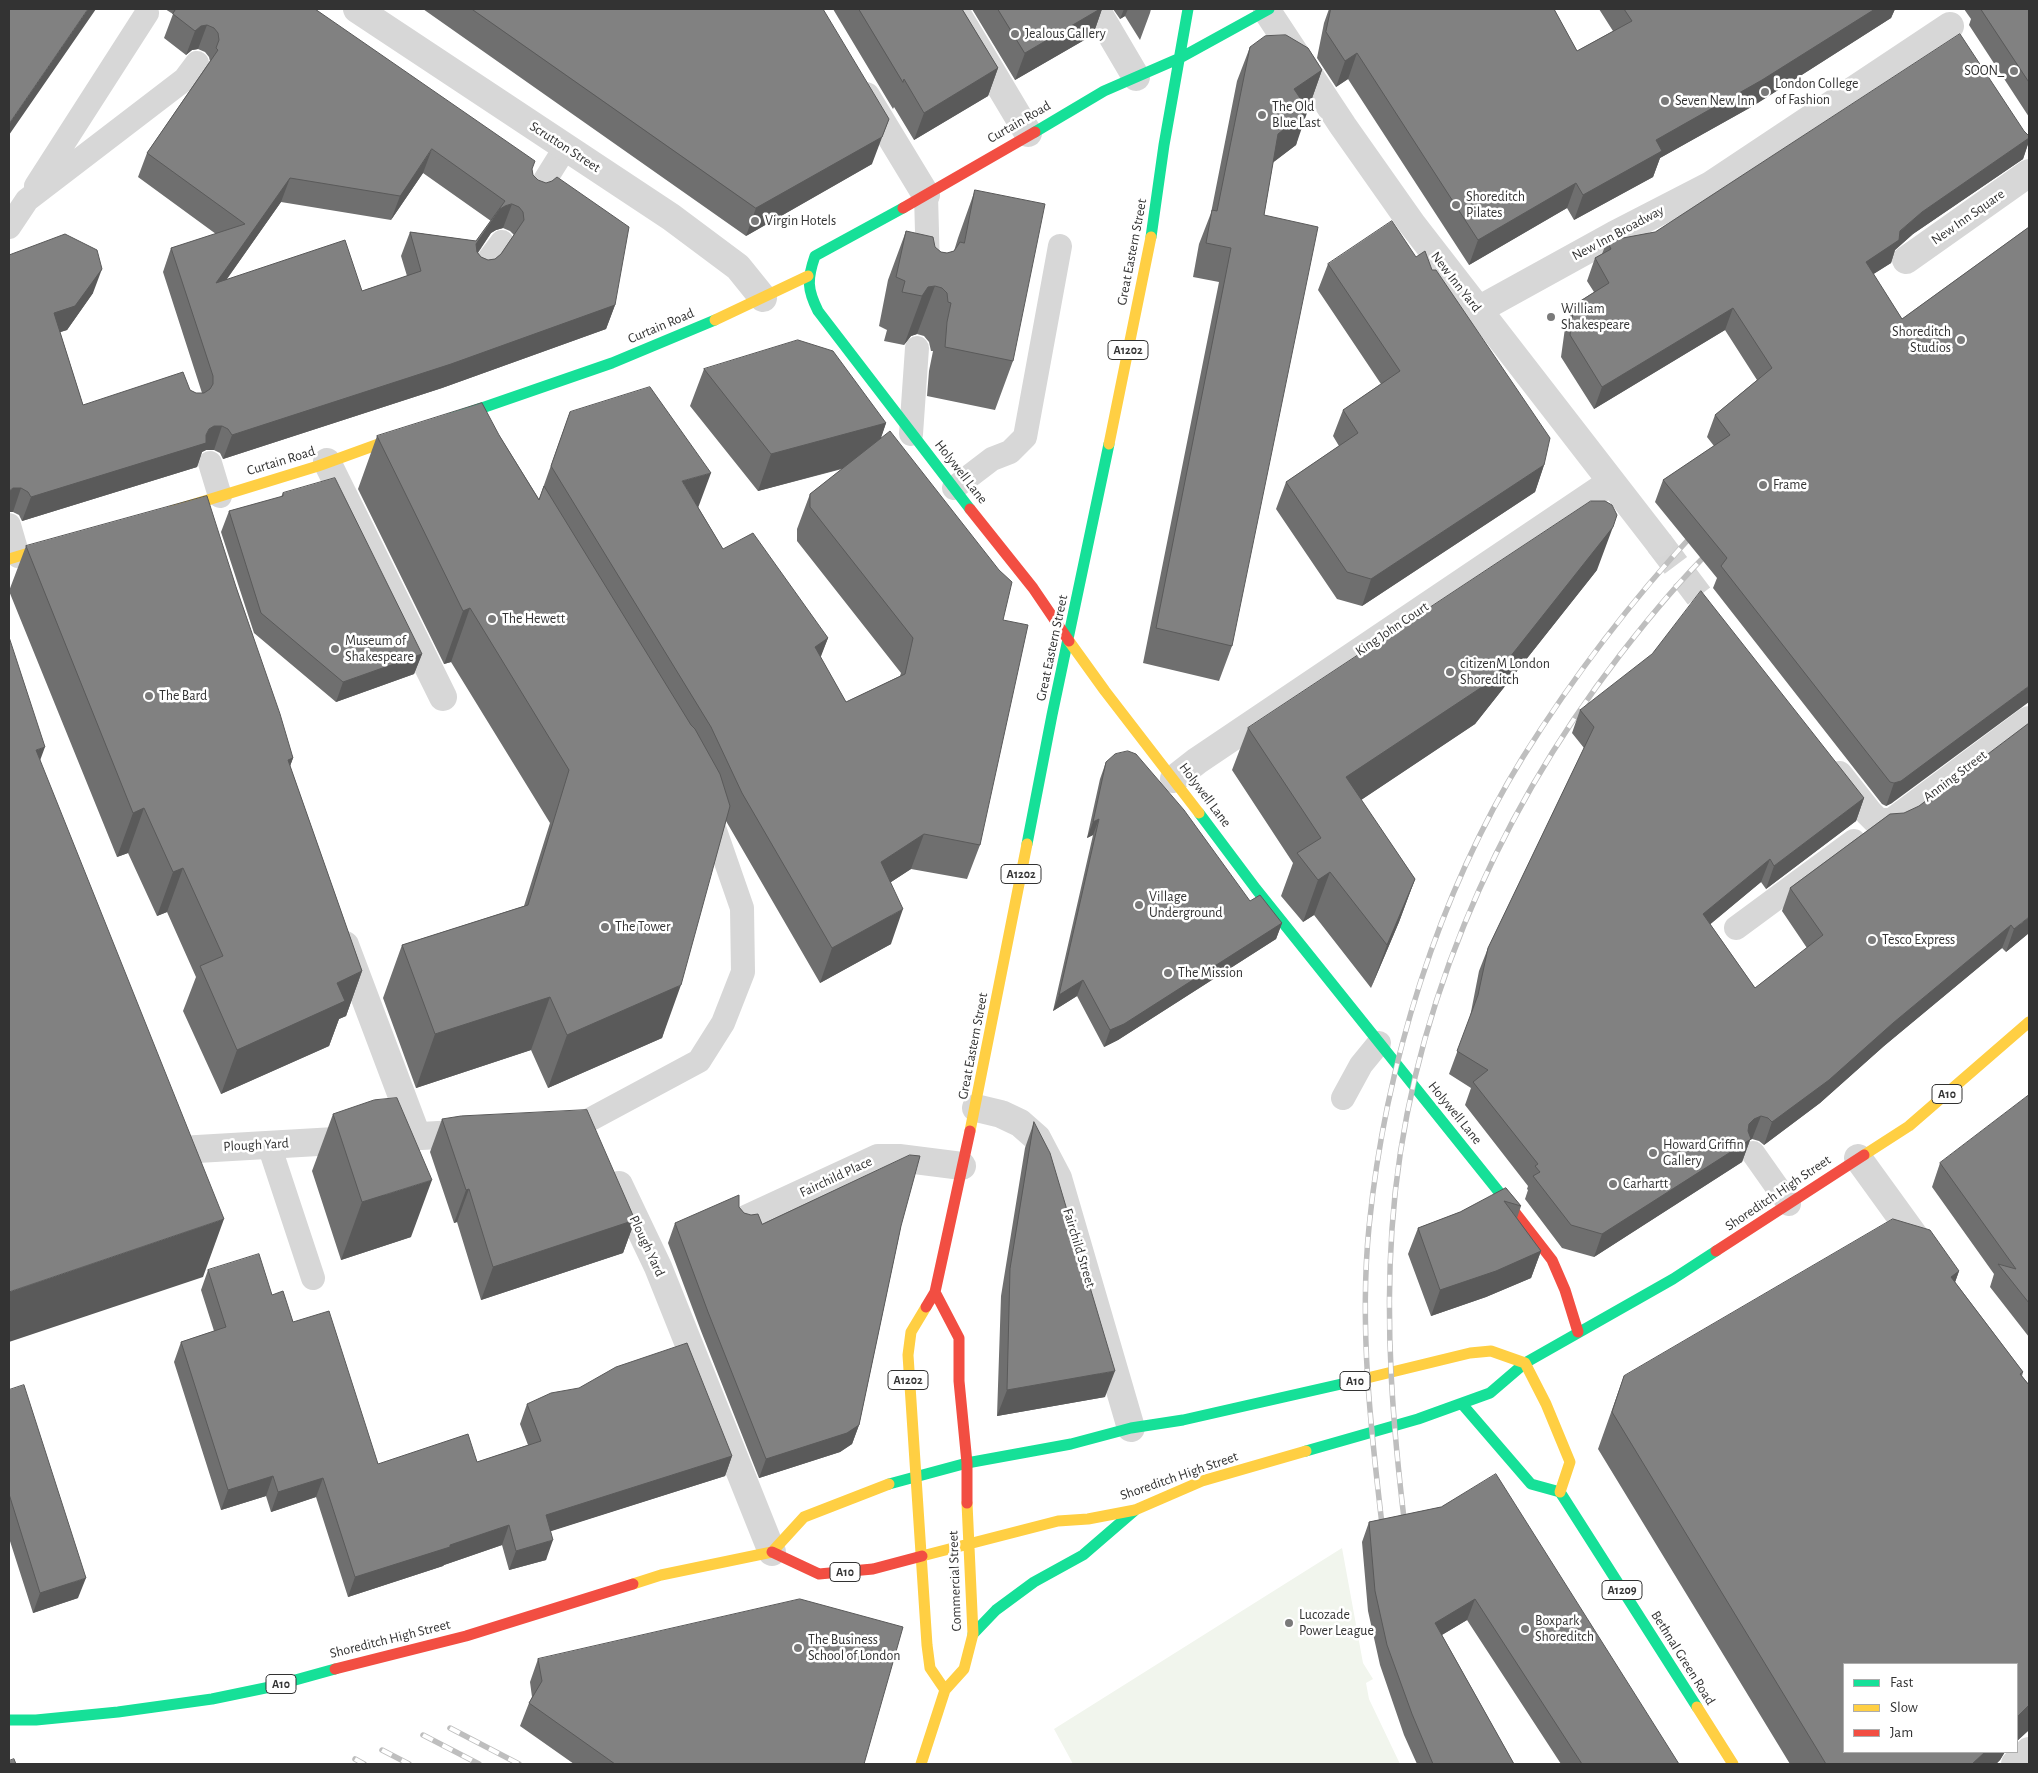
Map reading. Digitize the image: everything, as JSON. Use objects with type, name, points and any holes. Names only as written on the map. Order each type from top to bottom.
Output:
[{"type":"main road","name":"Great Eastern Street","points":[[916,1475],[908,1355],[911,1332],[935,1292],[976,1108],[1052,715],[1069,641],[1154,222],[1164,145],[1188,9]]},
{"type":"main road","name":"Curtain Road","points":[[442,422],[612,363],[763,298],[808,276],[815,256],[926,195],[1104,91],[1180,58],[1268,10]]},
{"type":"main road","name":"Holywell Lane","points":[[808,276],[809,294],[818,312],[911,434],[1033,588],[1105,691],[1174,779],[1256,889],[1546,1251],[1561,1278],[1578,1332]]},
{"type":"main road","name":"Curtain Road","points":[[158,514],[206,508],[327,462],[416,431]]},
{"type":"main road","points":[[14,558],[74,540]]},
{"type":"main road","name":"Shoreditch High Street","points":[[9,1720],[36,1720],[118,1712],[212,1699],[270,1687],[344,1666],[466,1636],[661,1575],[772,1552],[819,1574],[873,1569],[1043,1524],[1088,1519],[1136,1510],[1202,1481],[1418,1419],[1462,1404],[1490,1393],[1525,1363],[1673,1278],[1909,1126],[2029,1022]]},
{"type":"main road","points":[[935,1292],[959,1338],[959,1382],[967,1463]]},
{"type":"main road","name":"A10","points":[[772,1552],[804,1518],[872,1489],[916,1475],[967,1463],[1078,1443],[1131,1428],[1183,1420],[1397,1372],[1470,1353],[1490,1351],[1525,1363]]},
{"type":"main road","points":[[1462,1404],[1531,1484],[1560,1492],[1570,1462],[1546,1404],[1525,1363]]},
{"type":"main road","name":"Commercial Street","points":[[921,1764],[945,1690],[964,1669],[973,1634],[968,1544],[967,1463]]},
{"type":"main road","name":"A1202","points":[[916,1475],[930,1668],[945,1690]]},
{"type":"main road","name":"Bethnal Green Road","points":[[1560,1492],[1733,1764]]},
{"type":"main road","points":[[973,1634],[996,1610],[1034,1582],[1083,1555],[1136,1510]]},
{"type":"street","name":"Scrutton Street","points":[[356,9],[663,212],[738,266],[763,298]]},
{"type":"street","points":[[954,9],[1028,134]]},
{"type":"street","points":[[1096,9],[1136,77]]},
{"type":"street","name":"New Inn Yard","points":[[1268,10],[1343,126],[1412,224],[1659,543]]},
{"type":"street","points":[[1944,17],[1966,50]]},
{"type":"street","name":"New Inn Broadway","points":[[1478,310],[1614,234],[1711,185],[1757,155],[1944,17]]},
{"type":"street","points":[[856,79],[926,195]]},
{"type":"street","name":"New Inn Square","points":[[1906,260],[2029,174]]},
{"type":"street","points":[[484,408],[492,435]]},
{"type":"street","points":[[327,462],[443,697]]},
{"type":"street","name":"King John Court","points":[[1174,779],[1214,750],[1611,482]]},
{"type":"street","name":"Anning Street","points":[[1878,822],[1892,822],[1902,816],[2029,720]]},
{"type":"street","points":[[1827,760],[1869,814],[1878,822]]},
{"type":"street","points":[[338,922],[417,1136]]},
{"type":"street","name":"Plough Yard","points":[[162,1104],[180,1150],[417,1136],[445,1127],[495,1131]]},
{"type":"street","name":"Fairchild Street","points":[[976,1108],[1001,1114],[1020,1123],[1037,1138],[1058,1178],[1131,1428]]},
{"type":"street","points":[[551,1128],[595,1145]]},
{"type":"street","name":"Plough Yard","points":[[595,1145],[658,1267],[772,1552]]},
{"type":"street","name":"Fairchild Place","points":[[746,1219],[878,1158],[899,1158],[962,1166]]},
{"type":"street","points":[[1858,1158],[1940,1272]]},
{"type":"street","points":[[2015,1764],[2029,1751]]},
{"type":"lane","points":[[9,226],[147,13]]},
{"type":"lane","points":[[27,200],[117,133],[185,79],[197,63]]},
{"type":"lane","points":[[536,193],[565,148]]},
{"type":"lane","points":[[926,195],[929,288]]},
{"type":"lane","points":[[482,270],[502,242]]},
{"type":"lane","points":[[954,488],[992,459],[1010,452],[1025,437],[1060,246]]},
{"type":"lane","points":[[911,434],[917,348]]},
{"type":"lane","points":[[206,508],[210,463]]},
{"type":"lane","points":[[9,526],[14,558]]},
{"type":"lane","points":[[595,1145],[606,1113],[699,1061],[723,1023],[742,972],[742,908],[713,822],[699,796]]},
{"type":"lane","points":[[1736,928],[1878,822]]},
{"type":"lane","points":[[1343,1098],[1361,1065],[1379,1043]]},
{"type":"lane","points":[[270,1144],[313,1278]]},
{"type":"lane","points":[[1752,1153],[1789,1204]]},
{"type":"shaded area","name":"Lucozade Power League","points":[[1342,1548],[1363,1663],[1373,1679],[1366,1683],[1369,1699],[1400,1764],[1073,1764],[1054,1729]]},
{"type":"building","points":[[9,9],[88,9],[9,124]]},
{"type":"building","points":[[176,9],[315,9],[535,161],[532,169],[533,175],[538,180],[546,183],[557,177],[629,227],[615,305],[451,364],[232,435],[228,429],[222,426],[214,426],[209,429],[206,435],[206,443],[31,497],[28,492],[21,488],[13,488],[9,491],[9,255],[65,234],[97,250],[102,269],[75,306],[54,313],[83,405],[183,372],[190,390],[196,393],[204,393],[213,384],[213,376],[171,248],[245,224],[147,153],[218,50],[216,48],[219,40],[218,33],[214,28],[207,25],[201,26],[195,31],[173,14]],"holes":[[[432,149],[505,201],[476,241],[410,232],[421,271],[362,291],[345,240],[216,283],[290,178],[400,196]],[[512,204],[519,207],[523,212],[524,220],[501,254],[495,259],[488,260],[481,257],[477,252],[476,244],[500,209]]]},
{"type":"building","points":[[472,9],[823,9],[889,119],[882,137],[756,208]]},
{"type":"building","points":[[859,9],[962,9],[998,68],[924,113]]},
{"type":"building","points":[[998,9],[1100,9],[1025,53]]},
{"type":"building","points":[[1331,9],[1554,9],[1577,51],[1632,21],[1624,9],[1875,9],[1762,80],[1656,140],[1662,151],[1583,195],[1576,183],[1478,240],[1357,53],[1345,61],[1326,32]]},
{"type":"building","points":[[1981,9],[2029,9],[2029,82]]},
{"type":"building","points":[[1960,34],[2029,138],[1922,212],[1900,231],[1899,240],[1866,262],[1902,319],[2029,227],[2029,686],[1901,781],[1894,783],[1890,782],[1721,566],[1727,558],[1663,480],[1730,435],[1715,415],[1772,368],[1733,308],[1602,387],[1570,335],[1574,305],[1609,283],[1595,258],[1611,249],[1607,241],[1655,232]]},
{"type":"building","points":[[1286,35],[1308,48],[1322,70],[1294,89],[1308,110],[1278,134],[1264,215],[1318,227],[1232,646],[1156,628],[1231,248],[1206,243],[1212,210],[1217,211],[1250,47],[1265,36]]},
{"type":"building","points":[[975,190],[1045,204],[1013,361],[945,347],[951,303],[948,302],[947,293],[942,288],[935,286],[928,287],[922,296],[902,292],[905,281],[896,277],[906,231],[933,237],[935,247],[941,252],[954,251],[960,242],[964,243]]},
{"type":"building","points":[[1392,221],[1416,257],[1425,251],[1432,270],[1436,270],[1550,438],[1544,465],[1371,579],[1347,572],[1286,482],[1358,433],[1343,410],[1400,371],[1328,264]]},
{"type":"building","points":[[798,340],[833,351],[886,423],[771,454],[704,369]]},
{"type":"building","points":[[650,387],[711,473],[682,481],[723,549],[753,533],[828,638],[815,647],[846,702],[905,674],[913,638],[810,507],[810,494],[890,431],[999,570],[1012,582],[1003,620],[1028,625],[980,845],[924,834],[881,862],[903,909],[832,948],[742,793],[711,727],[551,466],[570,412]]},
{"type":"building","points":[[482,403],[499,435],[539,500],[544,486],[695,729],[720,774],[730,806],[681,985],[567,1035],[550,997],[435,1034],[402,945],[528,905],[569,770],[470,608],[463,611],[377,436]]},
{"type":"building","points":[[335,478],[422,654],[343,682],[261,613],[229,511],[283,496],[283,493]]},
{"type":"building","points":[[207,496],[280,714],[293,758],[288,760],[362,971],[337,983],[345,1001],[237,1050],[200,966],[223,956],[183,868],[173,872],[144,808],[133,813],[26,546]]},
{"type":"building","points":[[1591,501],[1605,501],[1612,505],[1617,515],[1613,527],[1491,681],[1346,777],[1415,879],[1387,945],[1330,872],[1318,880],[1297,853],[1321,838],[1248,728]]},
{"type":"building","points":[[1701,591],[1864,798],[1774,866],[1770,859],[1703,914],[1755,988],[1823,935],[1790,888],[1890,814],[1904,813],[1919,806],[2029,723],[2029,917],[2014,929],[2011,925],[1893,1023],[1829,1080],[1772,1122],[1768,1118],[1761,1116],[1754,1119],[1749,1124],[1748,1131],[1751,1139],[1602,1234],[1571,1225],[1533,1176],[1540,1172],[1535,1166],[1538,1164],[1473,1082],[1488,1070],[1457,1051],[1478,995],[1488,948],[1594,727],[1580,710],[1652,654]]},
{"type":"building","points":[[9,637],[45,747],[36,750],[224,1219],[9,1292]]},
{"type":"building","points":[[1128,751],[1136,754],[1184,810],[1250,901],[1260,895],[1282,923],[1124,1024],[1110,1030],[1083,980],[1059,995],[1099,819],[1093,822],[1106,762],[1115,754]]},
{"type":"building","points":[[2029,1095],[2029,1303],[1998,1264],[2016,1269],[1940,1163]]},
{"type":"building","points":[[397,1098],[432,1180],[362,1202],[333,1114],[374,1100]]},
{"type":"building","points":[[587,1110],[635,1220],[493,1267],[469,1189],[466,1190],[442,1119],[461,1116]]},
{"type":"building","points":[[1034,1122],[1050,1153],[1115,1371],[1007,1390],[1010,1269]]},
{"type":"building","points":[[910,1155],[920,1156],[901,1226],[859,1425],[847,1433],[766,1459],[675,1223],[739,1195],[739,1207],[744,1213],[758,1214],[762,1224]]},
{"type":"building","points":[[1506,1188],[1521,1206],[1504,1201],[1541,1251],[1496,1271],[1440,1290],[1418,1228],[1460,1212]]},
{"type":"building","points":[[1893,1219],[1930,1230],[1959,1271],[1951,1277],[2023,1372],[2020,1374],[2029,1385],[2029,1705],[2018,1716],[2018,1663],[1843,1663],[1843,1753],[1984,1753],[1972,1764],[1826,1764],[1612,1412],[1624,1376]]},
{"type":"building","points":[[259,1254],[272,1295],[283,1291],[293,1322],[329,1311],[378,1464],[468,1434],[477,1462],[541,1441],[527,1404],[551,1393],[579,1388],[616,1367],[687,1343],[732,1456],[546,1515],[553,1540],[516,1551],[509,1525],[450,1545],[450,1547],[355,1577],[323,1478],[278,1492],[273,1476],[228,1490],[181,1342],[226,1327],[208,1270]]},
{"type":"building","points":[[24,1385],[86,1578],[40,1593],[9,1494],[9,1390]]},
{"type":"building","points":[[1496,1474],[1679,1764],[1582,1764],[1475,1599],[1435,1623],[1514,1764],[1433,1764],[1412,1714],[1387,1645],[1375,1591],[1369,1522],[1441,1507]]},
{"type":"building","points":[[800,1599],[903,1627],[864,1764],[615,1764],[529,1703],[542,1681],[538,1659]]},
{"type":"building","points":[[14,1759],[16,1764],[9,1764],[9,1761]]},
{"type":"tunnel","points":[[1659,543],[1699,596]]},
{"type":"railway","points":[[1383,1533],[1374,1457],[1368,1380],[1365,1303],[1366,1265],[1377,1166],[1388,1105],[1402,1043],[1420,983],[1441,924],[1465,866],[1493,810],[1523,757],[1562,698],[1604,640],[1649,584],[1696,531]]},
{"type":"railway","points":[[1405,1527],[1391,1378],[1389,1304],[1392,1229],[1401,1151],[1416,1074],[1437,999],[1464,925],[1496,854],[1533,784],[1575,718],[1620,655],[1664,601],[1711,550]]},
{"type":"railway","points":[[450,1728],[519,1764]]},
{"type":"railway","points":[[423,1735],[479,1764]]},
{"type":"railway","points":[[382,1750],[409,1764]]},
{"type":"railway","points":[[355,1759],[364,1764]]},
{"type":"traffic: fast","points":[[1151,237],[1164,145],[1188,9]]},
{"type":"traffic: fast","points":[[1035,132],[1104,91],[1180,58],[1269,9]]},
{"type":"traffic: fast","points":[[903,208],[815,256],[809,284],[810,290],[818,311],[970,509]]},
{"type":"traffic: fast","points":[[450,419],[612,363],[715,320]]},
{"type":"traffic: fast","points":[[1027,844],[1109,444]]},
{"type":"traffic: fast","points":[[1199,813],[1256,889],[1507,1202]]},
{"type":"traffic: fast","points":[[1306,1451],[1418,1419],[1490,1393],[1525,1363],[1673,1279],[1716,1251]]},
{"type":"traffic: fast","points":[[889,1484],[967,1463],[1071,1444],[1131,1428],[1183,1420],[1359,1380]]},
{"type":"traffic: fast","points":[[1462,1404],[1531,1484],[1560,1492],[1697,1707]]},
{"type":"traffic: fast","points":[[973,1634],[996,1610],[1034,1582],[1083,1555],[1134,1511]]},
{"type":"traffic: fast","points":[[9,1720],[36,1720],[118,1712],[212,1699],[270,1687],[335,1669]]},
{"type":"traffic: slow","points":[[1109,444],[1151,237]]},
{"type":"traffic: slow","points":[[715,320],[808,276]]},
{"type":"traffic: slow","points":[[172,511],[318,466],[409,433]]},
{"type":"traffic: slow","points":[[9,559],[59,544]]},
{"type":"traffic: slow","points":[[1069,641],[1199,813]]},
{"type":"traffic: slow","points":[[970,1131],[1027,844]]},
{"type":"traffic: slow","points":[[1864,1155],[1909,1126],[2029,1022]]},
{"type":"traffic: slow","points":[[926,1307],[911,1332],[908,1355],[927,1645],[930,1668],[945,1690]]},
{"type":"traffic: slow","points":[[1359,1380],[1470,1353],[1491,1351],[1525,1363],[1546,1404],[1570,1462],[1560,1492]]},
{"type":"traffic: slow","points":[[922,1556],[1058,1521],[1088,1519],[1135,1510],[1202,1481],[1306,1451]]},
{"type":"traffic: slow","points":[[633,1584],[661,1575],[772,1552],[804,1517],[889,1484]]},
{"type":"traffic: slow","points":[[921,1764],[945,1690],[964,1669],[973,1634],[967,1503]]},
{"type":"traffic: slow","points":[[1697,1707],[1733,1764]]},
{"type":"traffic: jam","points":[[903,208],[1035,132]]},
{"type":"traffic: jam","points":[[970,509],[1033,588],[1069,641]]},
{"type":"traffic: jam","points":[[926,1307],[935,1292],[970,1131]]},
{"type":"traffic: jam","points":[[1716,1251],[1864,1155]]},
{"type":"traffic: jam","points":[[1507,1202],[1552,1260],[1565,1290],[1578,1332]]},
{"type":"traffic: jam","points":[[935,1292],[959,1338],[959,1381],[967,1463],[967,1503]]},
{"type":"traffic: jam","points":[[772,1552],[819,1574],[873,1569],[922,1556]]},
{"type":"traffic: jam","points":[[335,1669],[466,1636],[633,1584]]},
{"type":"place","name":"Jealous Gallery","points":[[1015,34]]},
{"type":"place","name":"SOON_","points":[[2014,71]]},
{"type":"place","name":"London College of Fashion","points":[[1765,92]]},
{"type":"place","name":"Seven New Inn","points":[[1665,101]]},
{"type":"place","name":"The Old Blue Last","points":[[1262,115]]},
{"type":"place","name":"Shoreditch Pilates","points":[[1456,205]]},
{"type":"place","name":"Virgin Hotels","points":[[755,221]]},
{"type":"place","name":"William Shakespeare","points":[[1551,317]]},
{"type":"place","name":"Shoreditch Studios","points":[[1961,340]]},
{"type":"place","name":"Frame","points":[[1763,485]]},
{"type":"place","name":"The Hewett","points":[[492,619]]},
{"type":"place","name":"Museum of Shakespeare","points":[[335,649]]},
{"type":"place","name":"citizenM London Shoreditch","points":[[1450,672]]},
{"type":"place","name":"The Bard","points":[[149,696]]},
{"type":"place","name":"Village Underground","points":[[1139,905]]},
{"type":"place","name":"The Tower","points":[[605,927]]},
{"type":"place","name":"Tesco Express","points":[[1872,940]]},
{"type":"place","name":"The Mission","points":[[1168,973]]},
{"type":"place","name":"Howard Griffin Gallery","points":[[1653,1153]]},
{"type":"place","name":"Carhartt","points":[[1613,1184]]},
{"type":"place","name":"Lucozade Power League","points":[[1289,1623]]},
{"type":"place","name":"Boxpark Shoreditch","points":[[1525,1629]]},
{"type":"place","name":"The Business School of London","points":[[798,1648]]}]
